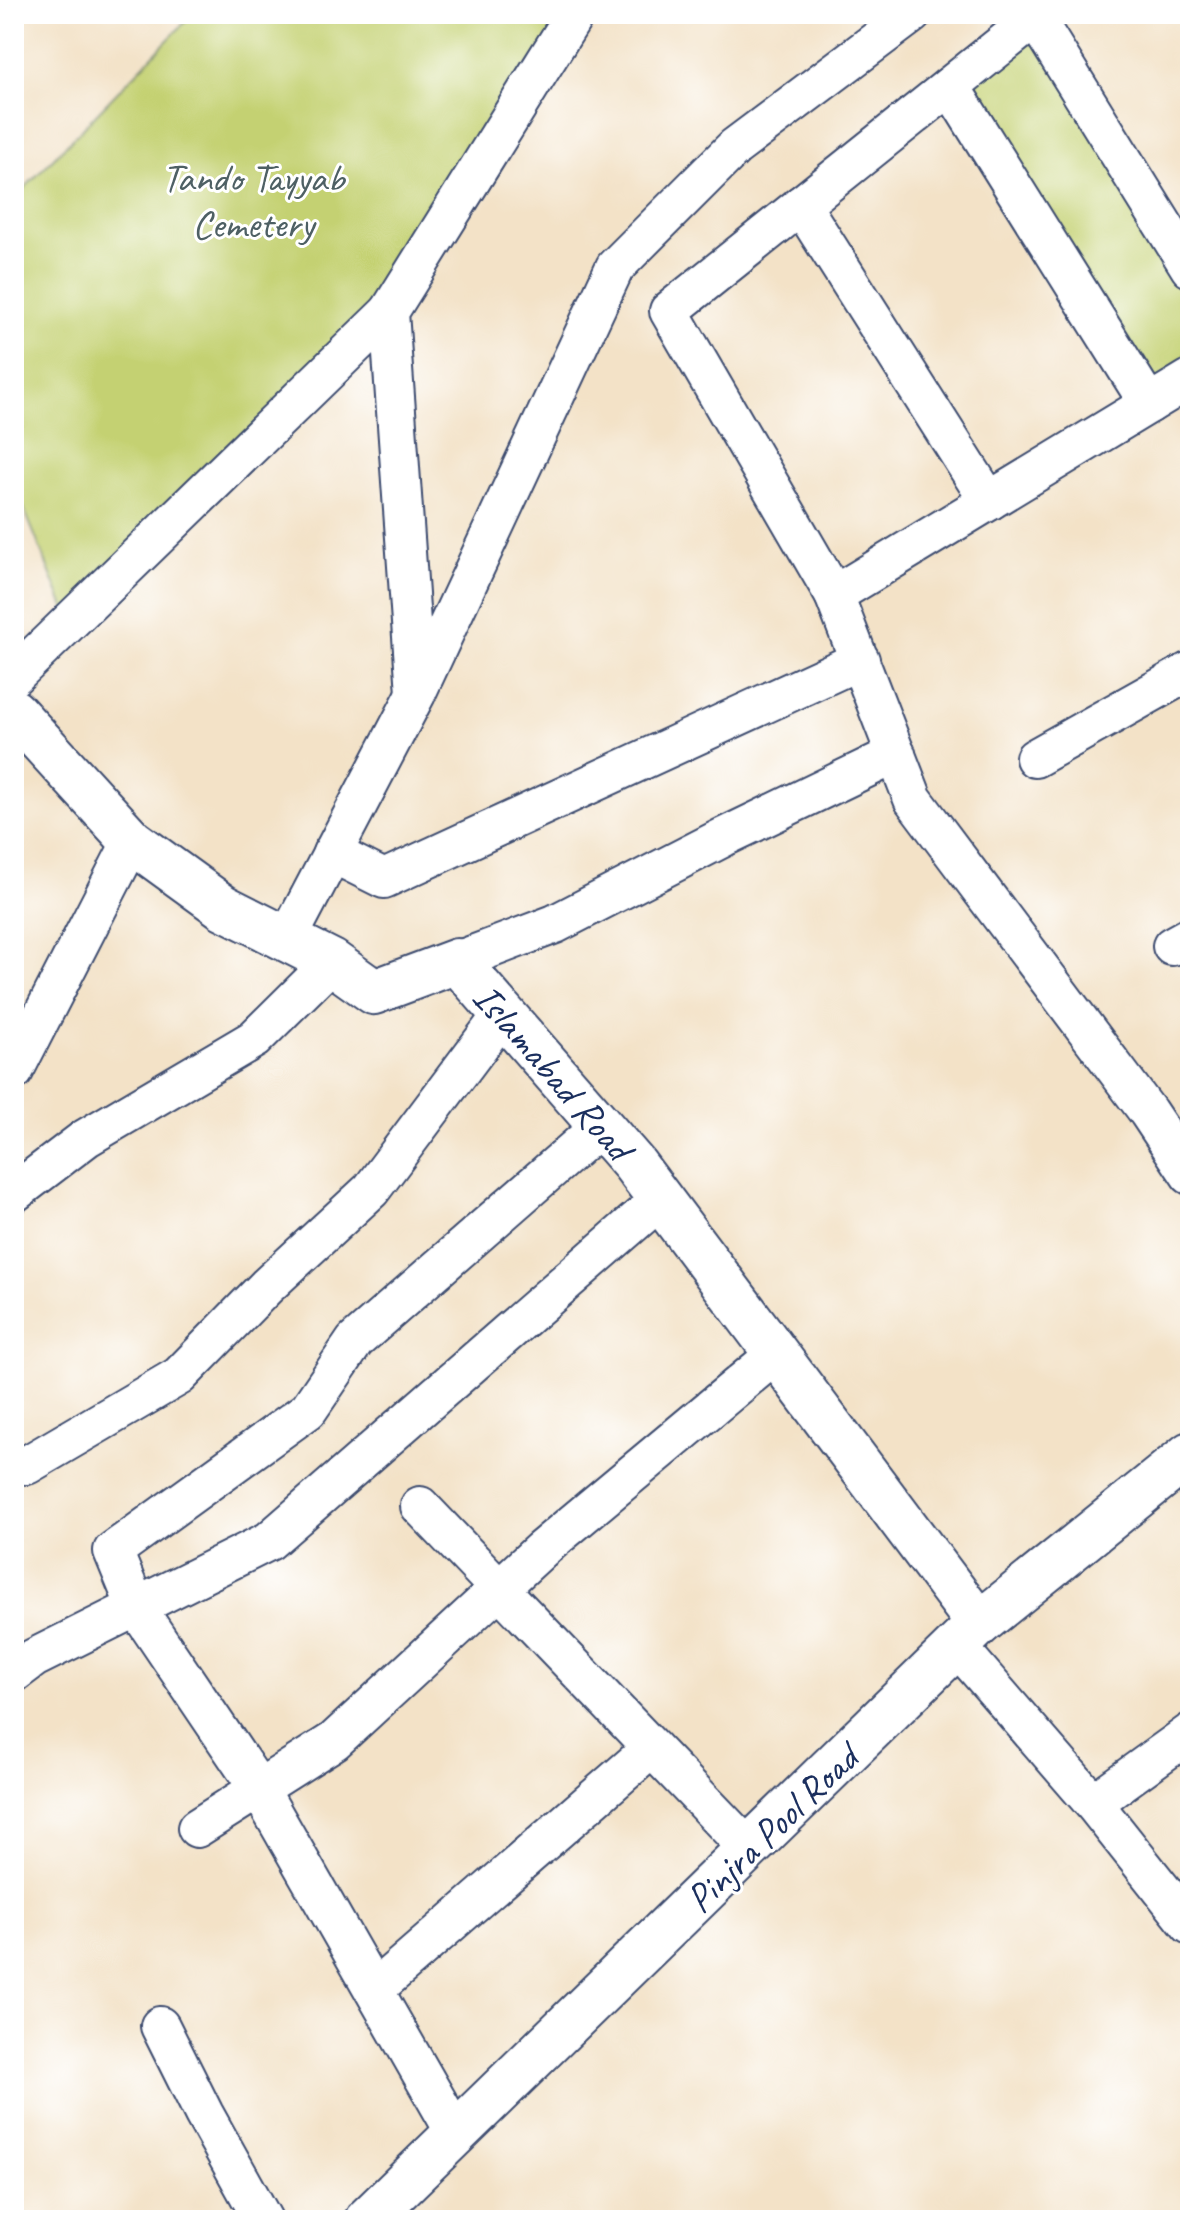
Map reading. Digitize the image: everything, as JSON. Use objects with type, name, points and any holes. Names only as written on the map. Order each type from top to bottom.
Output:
[{"type":"street","points":[[14,676],[389,312],[575,14]]},
{"type":"street","points":[[288,938],[416,694],[615,267],[735,147],[912,14]]},
{"type":"street","points":[[1190,268],[1038,16],[669,311],[834,595],[913,799],[1148,1112],[1190,1175]]},
{"type":"street","points":[[950,86],[1149,404]]},
{"type":"street","points":[[801,205],[989,501]]},
{"type":"street","points":[[389,312],[416,694]]},
{"type":"street","points":[[834,595],[1190,379]]},
{"type":"street","points":[[332,853],[384,879],[860,660]]},
{"type":"street","points":[[1035,758],[1190,671]]},
{"type":"street","name":"Islamabad Road","points":[[14,712],[132,841],[223,907],[332,962],[374,992],[457,961],[661,1199],[776,1354],[968,1635]]},
{"type":"street","points":[[457,961],[555,924],[724,837],[896,754]]},
{"type":"street","points":[[14,1071],[132,841]]},
{"type":"street","points":[[14,1193],[86,1138],[254,1039],[332,962]]},
{"type":"street","points":[[27,1465],[179,1376],[267,1286],[371,1190],[503,1014]]},
{"type":"street","points":[[456,2134],[259,1789],[136,1607],[113,1551],[308,1410],[355,1341],[601,1126]]},
{"type":"street","points":[[14,1673],[34,1658],[269,1541],[661,1199]]},
{"type":"street","points":[[197,1828],[334,1741],[541,1550],[776,1354]]},
{"type":"street","name":"Pinjra Pool Road","points":[[367,2220],[968,1635],[1190,1454]]},
{"type":"street","points":[[420,1506],[497,1590],[749,1849]]},
{"type":"street","points":[[968,1635],[1093,1803],[1190,1925]]},
{"type":"street","points":[[1093,1803],[1190,1733]]},
{"type":"street","points":[[375,1989],[652,1748]]},
{"type":"street","points":[[160,2026],[204,2114],[263,2220]]},
{"type":"green space","name":"Tando Tayyab Cemetery","points":[[193,14],[570,14],[389,312],[70,622],[14,484],[14,199]]},
{"type":"green space","points":[[1035,18],[1190,268],[1190,379],[1149,404],[950,86]]}]
